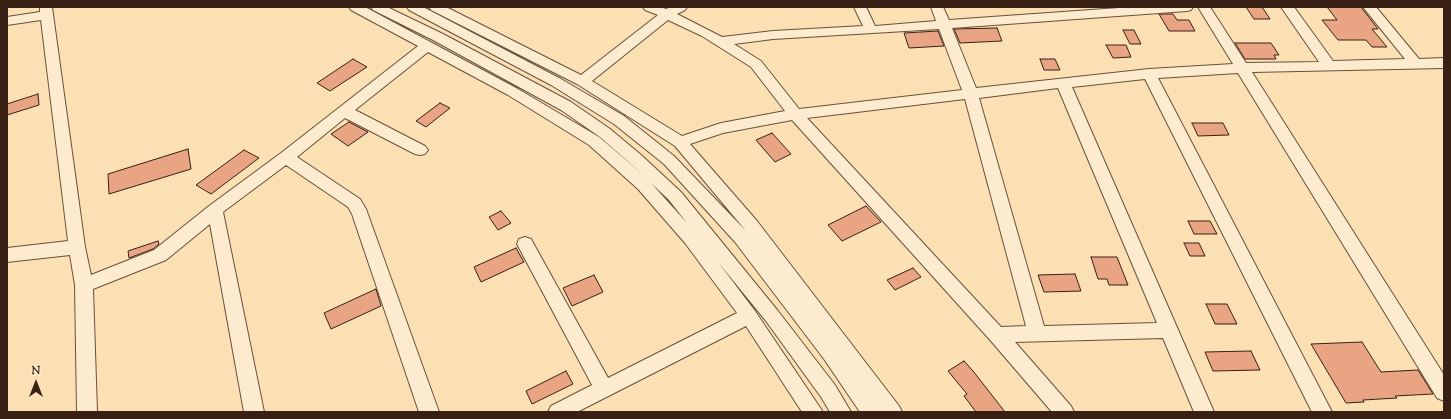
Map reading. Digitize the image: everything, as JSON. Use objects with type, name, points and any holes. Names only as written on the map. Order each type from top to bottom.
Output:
[{"type":"street","points":[[355,7],[513,92],[594,141],[644,185],[686,232],[749,316],[813,412]]},
{"type":"street","points":[[377,7],[438,37],[566,106],[605,133],[635,158],[675,196],[772,316],[828,391],[841,412]]},
{"type":"street","points":[[413,7],[556,82],[619,120],[669,160],[741,237],[830,353],[871,412]]},
{"type":"street","points":[[435,7],[582,81],[680,142],[751,226],[892,412]]},
{"type":"street","points":[[649,7],[674,10],[756,64],[795,114],[997,335],[1064,412]]},
{"type":"street","points":[[860,7],[871,30]]},
{"type":"street","points":[[937,7],[971,94],[1037,333]]},
{"type":"street","points":[[721,41],[871,30],[1111,9],[1187,7]]},
{"type":"street","points":[[1204,7],[1444,392]]},
{"type":"street","points":[[1287,7],[1329,66]]},
{"type":"street","points":[[1368,7],[1416,64]]},
{"type":"street","points":[[582,81],[674,10]]},
{"type":"street","points":[[7,21],[47,11],[77,247],[84,285],[87,412]]},
{"type":"street","points":[[84,285],[160,255],[214,210],[286,158],[427,46]]},
{"type":"street","points":[[680,142],[721,128],[795,114],[1149,74],[1242,68],[1444,63]]},
{"type":"street","points":[[1149,74],[1322,412]]},
{"type":"street","points":[[1063,83],[1204,412]]},
{"type":"street","points":[[344,111],[420,150]]},
{"type":"street","points":[[286,158],[354,203],[360,213],[429,412]]},
{"type":"street","points":[[214,210],[254,412]]},
{"type":"street","points":[[526,244],[604,389]]},
{"type":"street","points":[[7,255],[77,247]]},
{"type":"street","points":[[558,412],[749,316]]},
{"type":"street","points":[[997,335],[1169,330]]},
{"type":"building","points":[[1246,7],[1262,7],[1270,19],[1254,19]]},
{"type":"building","points":[[1327,7],[1361,7],[1378,29],[1372,29],[1387,47],[1372,47],[1366,40],[1338,40],[1322,20],[1337,20]]},
{"type":"building","points":[[1159,14],[1173,14],[1177,20],[1189,20],[1195,31],[1169,31]]},
{"type":"building","points":[[997,28],[1002,41],[960,43],[954,29]]},
{"type":"building","points":[[1123,30],[1134,30],[1141,44],[1130,44]]},
{"type":"building","points":[[938,31],[944,46],[909,48],[904,33]]},
{"type":"building","points":[[1235,43],[1271,43],[1279,55],[1274,55],[1276,59],[1245,59]]},
{"type":"building","points":[[1106,45],[1126,45],[1131,57],[1113,58]]},
{"type":"building","points":[[353,59],[367,67],[330,91],[317,83]]},
{"type":"building","points":[[1040,59],[1055,59],[1060,70],[1044,70]]},
{"type":"building","points":[[38,94],[39,105],[7,115],[7,104]]},
{"type":"building","points":[[440,103],[450,108],[426,127],[416,121]]},
{"type":"building","points":[[349,122],[368,132],[348,146],[331,134]]},
{"type":"building","points":[[1192,123],[1223,123],[1229,135],[1198,136]]},
{"type":"building","points":[[772,133],[791,154],[775,162],[756,140]]},
{"type":"building","points":[[188,149],[191,169],[109,194],[108,174]]},
{"type":"building","points":[[244,150],[259,158],[211,194],[196,185]]},
{"type":"building","points":[[866,206],[881,222],[842,241],[828,225]]},
{"type":"building","points":[[501,211],[511,223],[498,230],[489,217]]},
{"type":"building","points":[[1188,221],[1210,221],[1217,234],[1194,234]]},
{"type":"building","points":[[158,241],[159,244],[153,249],[129,258],[128,251]]},
{"type":"building","points":[[1184,243],[1199,243],[1205,256],[1190,256]]},
{"type":"building","points":[[516,248],[524,262],[481,282],[474,267]]},
{"type":"building","points":[[1091,257],[1117,257],[1128,285],[1109,285],[1107,279],[1098,279]]},
{"type":"building","points":[[913,268],[921,277],[895,290],[887,280]]},
{"type":"building","points":[[1075,274],[1081,291],[1044,292],[1038,275]]},
{"type":"building","points":[[594,275],[603,292],[572,306],[563,288]]},
{"type":"building","points":[[376,289],[381,306],[331,329],[324,313]]},
{"type":"building","points":[[1206,304],[1227,304],[1237,324],[1215,324]]},
{"type":"building","points":[[1362,342],[1381,372],[1418,370],[1433,394],[1395,396],[1397,398],[1363,400],[1364,402],[1346,403],[1311,344]]},
{"type":"building","points":[[1251,351],[1260,370],[1213,371],[1205,352]]},
{"type":"building","points":[[964,361],[1005,412],[976,412],[964,396],[967,394],[948,371]]},
{"type":"building","points":[[566,371],[573,384],[532,404],[526,391]]}]
